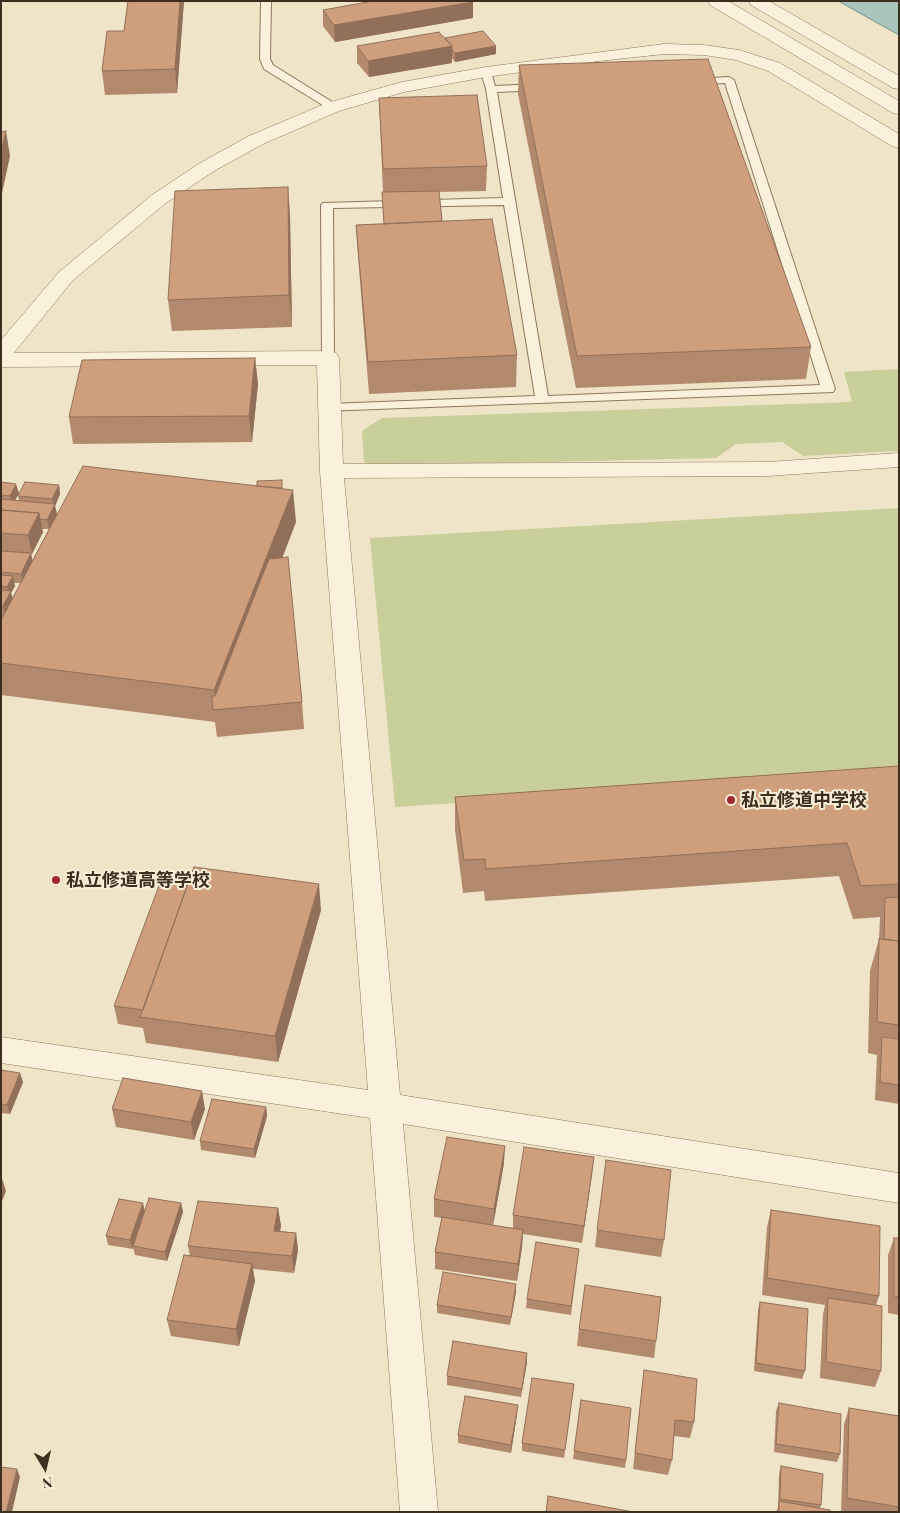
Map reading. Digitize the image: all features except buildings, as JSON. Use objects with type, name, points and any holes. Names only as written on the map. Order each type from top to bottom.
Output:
[{"type":"street","points":[[716,1],[899,109]]},
{"type":"street","points":[[757,1],[899,84]]},
{"type":"street","points":[[1,354],[66,276],[159,199],[207,167],[256,140],[333,107],[402,87],[489,81],[664,49],[704,50],[739,55],[774,67],[899,142]]},
{"type":"street","points":[[1,360],[328,358],[328,408],[332,472],[419,1512]]},
{"type":"street","points":[[332,472],[768,469],[899,460]]},
{"type":"street","points":[[1,1050],[386,1107],[899,1188]]},
{"type":"lane","points":[[266,1],[264,59],[268,67],[333,107]]},
{"type":"lane","points":[[328,408],[828,388],[729,80],[680,82]]},
{"type":"lane","points":[[542,398],[489,81],[551,87]]},
{"type":"lane","points":[[328,358],[326,205],[510,201]]},
{"type":"green space","points":[[899,369],[899,451],[803,456],[782,442],[736,444],[716,458],[377,466],[364,462],[362,431],[382,418],[852,402],[844,372]]},
{"type":"green space","points":[[899,508],[899,774],[395,807],[370,538]]},
{"type":"water","points":[[899,1],[899,35],[840,2]]},
{"type":"place","name":"私立修道中学校","points":[[731,800]]},
{"type":"place","name":"私立修道高等学校","points":[[56,880]]}]
